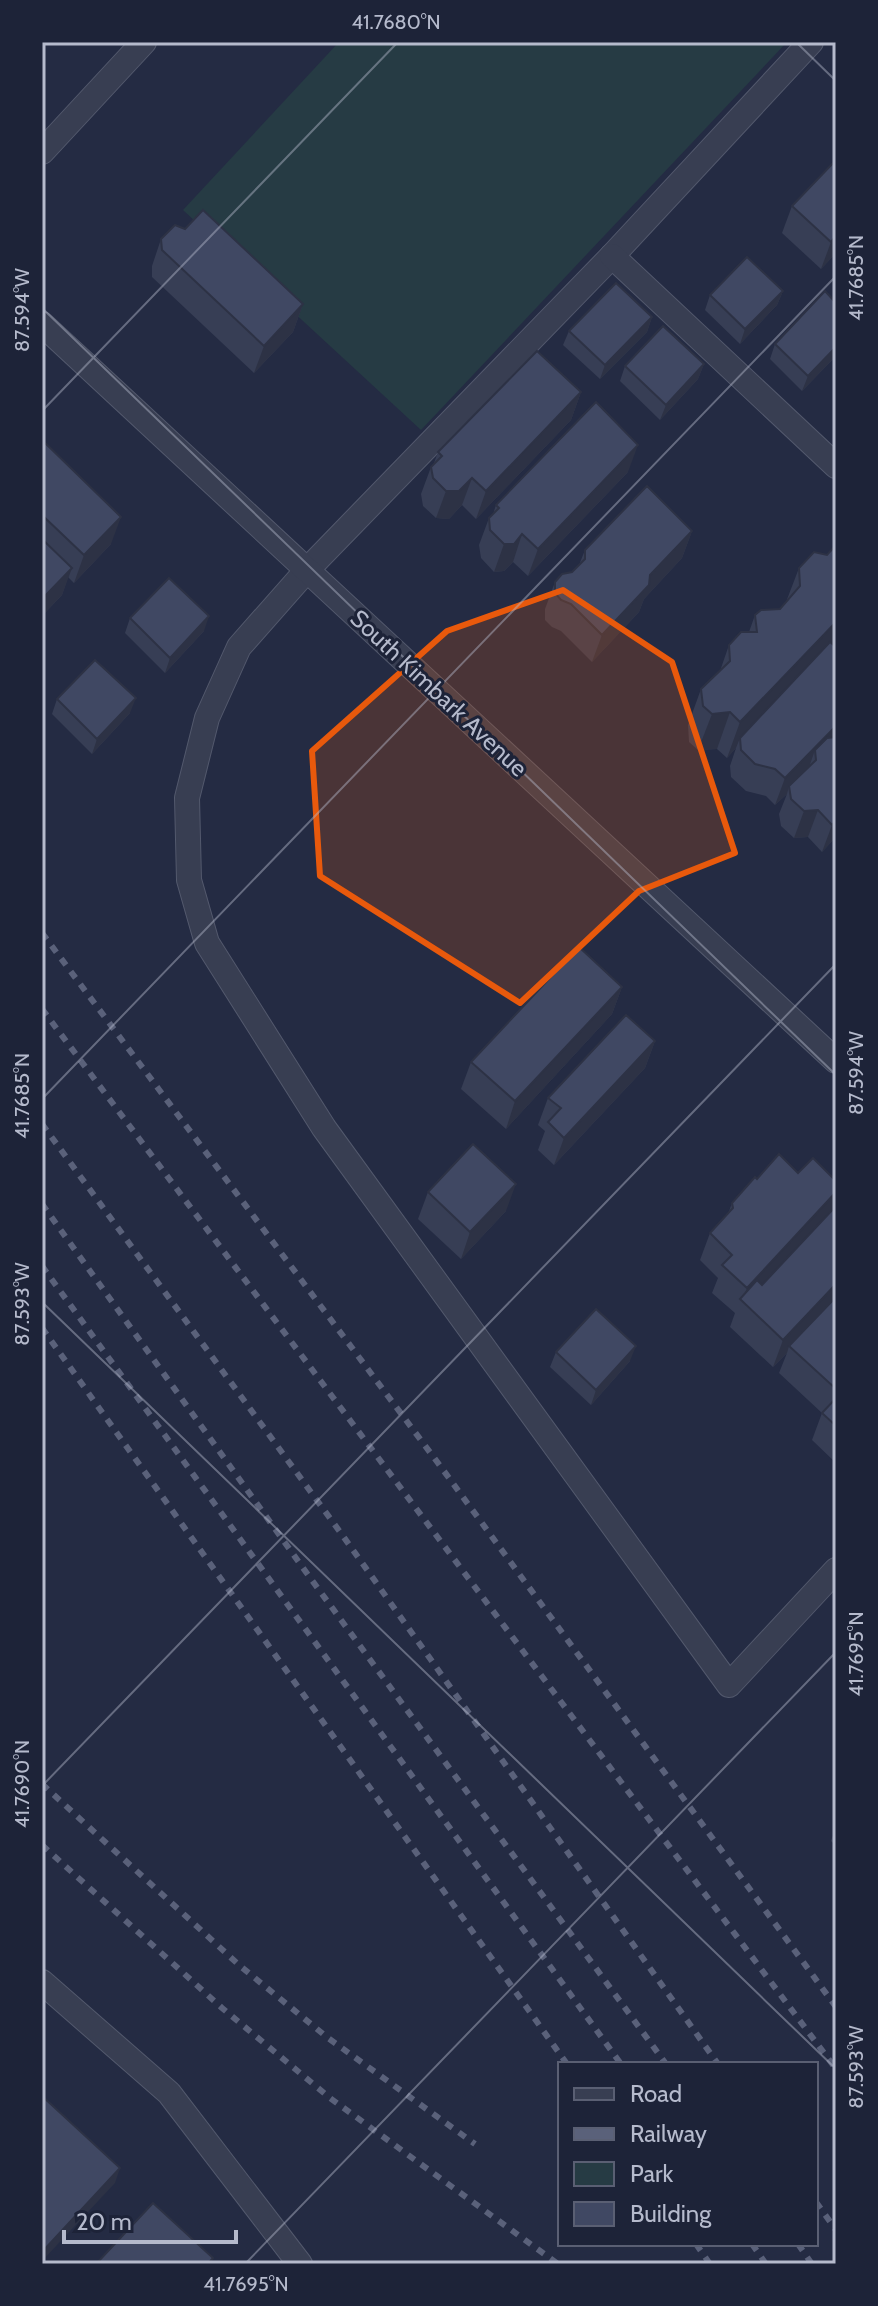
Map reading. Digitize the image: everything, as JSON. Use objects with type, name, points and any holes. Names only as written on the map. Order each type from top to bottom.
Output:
[{"type":"street","points":[[42,152],[144,42]]},
{"type":"street","points":[[811,42],[612,256],[307,570],[239,647],[207,718],[187,798],[189,880],[207,943],[324,1128],[729,1685],[836,1570]]},
{"type":"street","points":[[612,256],[836,466]]},
{"type":"street","name":"South Kimbark Avenue","points":[[42,324],[836,1061]]},
{"type":"street","points":[[42,1982],[169,2093],[300,2264]]},
{"type":"highlighted area","points":[[563,590],[672,662],[735,853],[639,891],[520,1003],[320,876],[312,751],[447,631]]},
{"type":"green space","points":[[339,42],[787,42],[421,430],[183,210]]},
{"type":"building","points":[[836,160],[836,236],[831,242],[792,206]]},
{"type":"building","points":[[203,210],[303,304],[264,346],[162,250],[161,239],[175,225],[185,229]]},
{"type":"building","points":[[747,257],[783,291],[745,329],[710,295]]},
{"type":"building","points":[[616,283],[652,317],[605,365],[569,331]]},
{"type":"building","points":[[825,291],[836,303],[836,347],[808,376],[775,344]]},
{"type":"building","points":[[663,326],[704,364],[666,405],[625,366]]},
{"type":"building","points":[[537,351],[581,392],[486,491],[472,478],[459,491],[446,491],[433,478],[431,467],[442,456],[438,452]]},
{"type":"building","points":[[596,402],[638,445],[538,549],[522,534],[514,544],[504,544],[490,530],[489,518],[499,508],[496,505]]},
{"type":"building","points":[[42,440],[121,517],[84,555],[42,515]]},
{"type":"building","points":[[647,486],[692,531],[650,575],[649,585],[602,635],[571,604],[561,600],[555,593],[555,582],[562,574],[572,572],[585,559],[585,550]]},
{"type":"building","points":[[42,539],[72,568],[42,599]]},
{"type":"building","points":[[836,545],[836,622],[740,722],[730,712],[712,714],[703,706],[701,689],[730,661],[729,645],[741,632],[757,632],[755,615],[761,610],[780,609],[800,586],[799,568],[814,552],[827,555]]},
{"type":"building","points":[[169,578],[209,616],[170,658],[130,618]]},
{"type":"building","points":[[830,642],[836,647],[836,726],[785,778],[775,769],[755,764],[741,750],[740,738]]},
{"type":"building","points":[[95,660],[136,698],[97,739],[57,699]]},
{"type":"building","points":[[836,737],[836,820],[832,825],[818,810],[804,811],[791,799],[789,786],[816,760],[815,750],[827,738]]},
{"type":"building","points":[[579,947],[622,987],[515,1101],[471,1062]]},
{"type":"building","points":[[626,1015],[655,1041],[564,1138],[548,1122],[561,1108],[548,1098]]},
{"type":"building","points":[[473,1144],[516,1184],[470,1232],[428,1192]]},
{"type":"building","points":[[779,1154],[798,1173],[813,1158],[836,1181],[836,1192],[747,1288],[722,1265],[732,1255],[710,1233],[733,1208],[732,1203]]},
{"type":"building","points":[[836,1206],[836,1284],[783,1340],[740,1299],[757,1280],[762,1285]]},
{"type":"building","points":[[836,1297],[836,1389],[789,1346]]},
{"type":"building","points":[[596,1309],[636,1346],[596,1390],[556,1352]]},
{"type":"building","points":[[836,1398],[836,1426],[822,1413]]},
{"type":"building","points":[[42,2096],[120,2168],[42,2252]]},
{"type":"building","points":[[153,2203],[213,2258],[208,2264],[96,2264]]},
{"type":"railway","points":[[42,933],[438,1463],[836,2007]]},
{"type":"railway","points":[[42,1009],[836,2069]]},
{"type":"railway","points":[[42,1124],[343,1536],[717,2062]]},
{"type":"railway","points":[[42,1204],[303,1568],[665,2062]]},
{"type":"railway","points":[[42,1266],[620,2062]]},
{"type":"railway","points":[[42,1328],[566,2062]]},
{"type":"railway","points":[[42,1784],[239,1965],[328,2038],[475,2144]]},
{"type":"railway","points":[[42,1845],[222,2008],[330,2098],[558,2264]]},
{"type":"railway","points":[[818,2205],[836,2230]]},
{"type":"railway","points":[[697,2246],[710,2264]]},
{"type":"railway","points":[[753,2246],[766,2264]]},
{"type":"railway","points":[[799,2246],[812,2264]]}]
